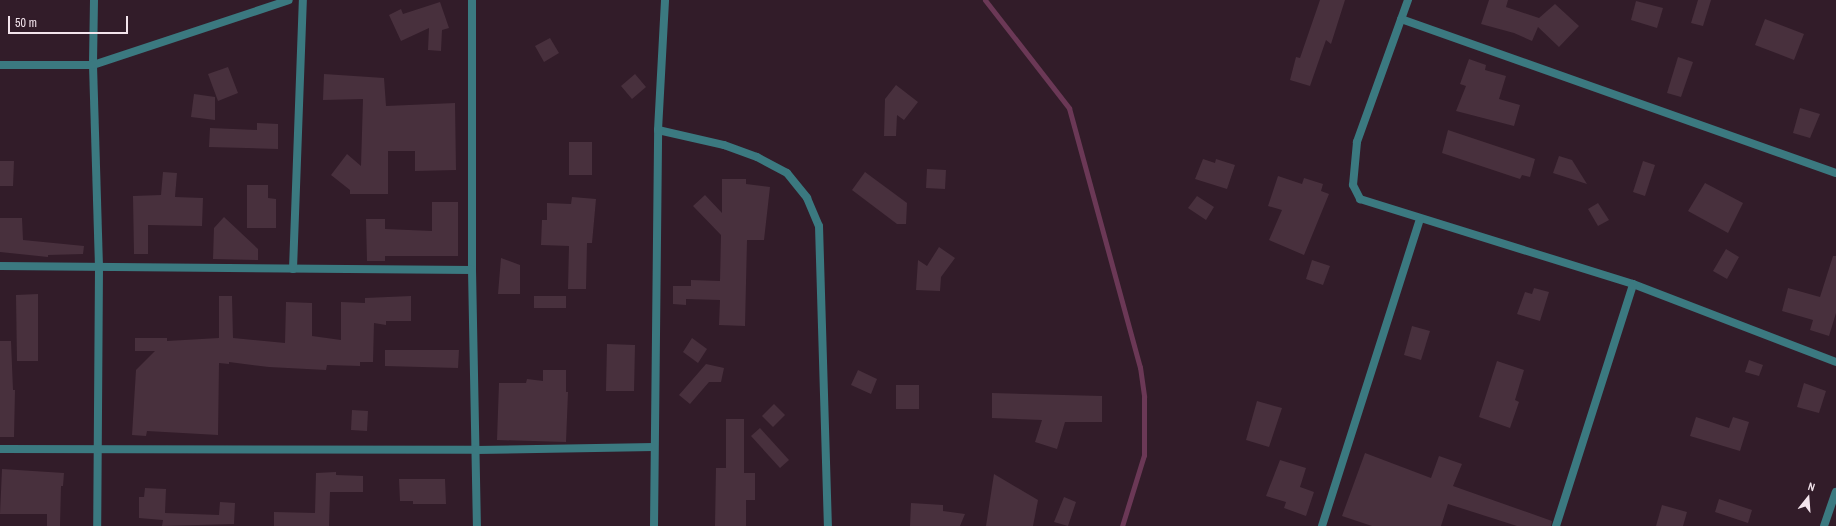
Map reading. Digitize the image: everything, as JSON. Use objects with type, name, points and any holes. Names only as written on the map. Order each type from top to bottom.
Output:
[{"type":"street","points":[[94,0],[93,65],[100,268],[97,526]]},
{"type":"street","points":[[0,65],[93,65],[289,0]]},
{"type":"street","points":[[293,269],[303,0]]},
{"type":"street","points":[[472,0],[472,270],[477,526]]},
{"type":"street","points":[[654,526],[658,130],[665,0]]},
{"type":"street","points":[[1408,0],[1357,142],[1352,184],[1360,199],[1420,219],[1633,284],[1836,362]]},
{"type":"street","points":[[1401,19],[1836,172]]},
{"type":"street","points":[[658,130],[724,145],[757,158],[787,173],[807,198],[819,226],[828,526]]},
{"type":"street","points":[[1322,526],[1420,219]]},
{"type":"street","points":[[0,266],[472,270]]},
{"type":"street","points":[[1556,526],[1633,284]]},
{"type":"street","points":[[0,449],[476,450],[654,447]]},
{"type":"street","points":[[1824,526],[1836,492]]},
{"type":"building","points":[[1320,0],[1345,0],[1331,44],[1326,40],[1310,86],[1290,80],[1296,57],[1300,58]]},
{"type":"building","points":[[1489,0],[1508,0],[1506,7],[1539,18],[1555,4],[1579,26],[1559,47],[1538,27],[1532,41],[1514,33],[1481,24]]},
{"type":"building","points":[[1698,0],[1711,0],[1703,26],[1691,23]]},
{"type":"building","points":[[1636,1],[1663,8],[1657,28],[1631,20]]},
{"type":"building","points":[[440,2],[449,28],[442,30],[441,51],[428,50],[429,28],[401,41],[389,15],[401,9],[403,14]]},
{"type":"building","points":[[1765,19],[1804,34],[1794,60],[1755,45]]},
{"type":"building","points":[[550,38],[559,53],[544,62],[535,46]]},
{"type":"building","points":[[1678,57],[1693,62],[1681,97],[1667,93]]},
{"type":"building","points":[[1469,59],[1486,65],[1485,70],[1506,76],[1499,99],[1520,105],[1514,126],[1456,111],[1466,86],[1460,84]]},
{"type":"building","points":[[228,67],[238,93],[218,101],[208,74]]},
{"type":"building","points":[[324,74],[384,78],[386,106],[455,103],[456,170],[415,171],[415,151],[388,151],[388,194],[350,194],[350,190],[331,175],[347,154],[361,166],[363,99],[323,100]]},
{"type":"building","points":[[635,74],[646,87],[632,99],[621,86]]},
{"type":"building","points":[[896,85],[918,102],[904,120],[897,115],[896,136],[884,136],[885,99]]},
{"type":"building","points":[[194,94],[215,97],[215,120],[191,117]]},
{"type":"building","points":[[1800,108],[1820,114],[1810,138],[1793,133]]},
{"type":"building","points":[[257,123],[278,124],[278,149],[209,147],[210,128],[257,130]]},
{"type":"building","points":[[1448,130],[1535,159],[1530,177],[1522,175],[1520,179],[1442,153]]},
{"type":"building","points":[[569,142],[592,142],[592,175],[569,175]]},
{"type":"building","points":[[1559,156],[1572,160],[1587,184],[1553,173]]},
{"type":"building","points":[[1203,159],[1215,163],[1216,159],[1235,165],[1227,189],[1195,179]]},
{"type":"building","points":[[0,161],[14,161],[13,186],[0,186]]},
{"type":"building","points":[[1643,161],[1655,165],[1645,196],[1633,192]]},
{"type":"building","points":[[927,169],[946,170],[945,189],[926,188]]},
{"type":"building","points":[[163,172],[177,173],[175,197],[203,198],[202,226],[148,225],[148,254],[134,254],[133,196],[161,195]]},
{"type":"building","points":[[865,172],[907,203],[906,224],[897,224],[852,190]]},
{"type":"building","points":[[1278,176],[1302,184],[1304,178],[1323,184],[1321,191],[1329,194],[1304,255],[1269,240],[1282,210],[1268,206]]},
{"type":"building","points":[[722,179],[746,179],[746,184],[770,187],[764,240],[747,240],[745,326],[719,325],[720,300],[686,299],[686,305],[673,304],[673,286],[691,286],[691,280],[720,281],[721,235],[693,206],[705,195],[722,213]]},
{"type":"building","points":[[1705,183],[1743,203],[1728,233],[1688,211]]},
{"type":"building","points":[[247,185],[268,185],[268,198],[276,199],[276,228],[247,228]]},
{"type":"building","points":[[1197,196],[1214,207],[1206,220],[1188,208]]},
{"type":"building","points":[[572,197],[596,199],[592,243],[587,243],[586,289],[568,289],[569,246],[541,245],[542,220],[547,220],[547,203],[571,204]]},
{"type":"building","points":[[432,202],[458,202],[458,256],[385,256],[385,261],[367,261],[366,219],[385,219],[385,229],[432,231]]},
{"type":"building","points":[[1598,203],[1609,220],[1598,226],[1588,209]]},
{"type":"building","points":[[224,217],[258,249],[258,260],[213,259],[214,228]]},
{"type":"building","points":[[0,218],[22,218],[23,240],[84,246],[83,254],[48,255],[48,257],[0,252]]},
{"type":"building","points":[[939,247],[955,258],[941,277],[940,291],[916,290],[918,260],[927,266]]},
{"type":"building","points":[[1726,249],[1739,257],[1727,279],[1713,271]]},
{"type":"building","points":[[1833,256],[1836,256],[1836,313],[1829,336],[1810,330],[1813,320],[1782,311],[1788,288],[1820,297]]},
{"type":"building","points":[[501,258],[520,265],[520,294],[498,294]]},
{"type":"building","points":[[1312,260],[1330,266],[1323,285],[1306,279]]},
{"type":"building","points":[[1534,288],[1549,292],[1540,321],[1517,314],[1525,292],[1532,294]]},
{"type":"building","points":[[38,294],[38,361],[17,361],[16,295]]},
{"type":"building","points":[[219,296],[232,296],[233,338],[285,343],[286,302],[312,303],[312,336],[341,340],[341,302],[365,303],[365,298],[411,296],[411,321],[386,321],[386,325],[374,323],[373,362],[360,362],[360,366],[327,365],[326,370],[269,367],[229,362],[229,364],[219,363],[218,435],[147,431],[146,436],[132,435],[136,370],[155,351],[135,351],[135,338],[167,338],[167,341],[219,338]]},
{"type":"building","points":[[534,296],[566,296],[566,308],[534,308]]},
{"type":"building","points":[[1412,326],[1430,331],[1421,360],[1404,355]]},
{"type":"building","points":[[692,338],[707,349],[698,363],[683,352]]},
{"type":"building","points":[[0,341],[11,341],[13,390],[15,390],[14,437],[0,437]]},
{"type":"building","points":[[607,344],[635,345],[634,391],[606,391]]},
{"type":"building","points":[[385,350],[459,350],[458,368],[385,366]]},
{"type":"building","points":[[1749,360],[1763,365],[1759,376],[1745,372]]},
{"type":"building","points":[[1497,361],[1524,370],[1515,400],[1519,402],[1510,428],[1479,417]]},
{"type":"building","points":[[706,364],[724,368],[721,382],[709,382],[690,404],[679,395]]},
{"type":"building","points":[[543,370],[566,370],[566,392],[568,392],[566,442],[497,440],[499,383],[526,383],[527,379],[543,381]]},
{"type":"building","points":[[858,370],[877,379],[871,394],[851,385]]},
{"type":"building","points":[[1804,383],[1826,391],[1819,413],[1797,407]]},
{"type":"building","points":[[896,385],[919,385],[919,409],[896,409]]},
{"type":"building","points":[[992,393],[1102,396],[1102,422],[1065,422],[1057,449],[1035,442],[1042,420],[992,418]]},
{"type":"building","points":[[1257,401],[1282,408],[1269,447],[1246,440]]},
{"type":"building","points":[[774,404],[785,415],[773,427],[762,416]]},
{"type":"building","points":[[352,410],[368,411],[367,431],[351,430]]},
{"type":"building","points":[[1696,417],[1729,428],[1733,417],[1749,422],[1740,451],[1690,436]]},
{"type":"building","points":[[726,419],[744,419],[744,473],[755,473],[755,500],[746,500],[746,526],[715,526],[716,468],[726,468]]},
{"type":"building","points":[[760,428],[789,460],[780,468],[751,436]]},
{"type":"building","points":[[1365,453],[1431,478],[1439,456],[1462,464],[1453,486],[1552,521],[1551,526],[1517,526],[1448,504],[1441,526],[1372,526],[1342,516]]},
{"type":"building","points":[[1280,460],[1306,468],[1300,487],[1314,492],[1306,516],[1284,508],[1286,502],[1266,496]]},
{"type":"building","points":[[2,469],[64,473],[63,486],[61,486],[60,526],[47,526],[47,514],[0,514]]},
{"type":"building","points":[[336,472],[336,475],[363,476],[363,492],[330,492],[329,526],[274,526],[274,512],[315,513],[316,473]]},
{"type":"building","points":[[994,474],[1038,500],[1033,526],[986,526]]},
{"type":"building","points":[[399,479],[445,479],[446,504],[413,504],[413,501],[400,501]]},
{"type":"building","points":[[145,488],[166,489],[165,513],[219,515],[220,502],[235,503],[234,524],[162,526],[163,520],[139,518],[139,497],[144,497]]},
{"type":"building","points":[[1064,497],[1076,502],[1068,526],[1054,522]]},
{"type":"building","points":[[1719,499],[1752,510],[1748,523],[1715,512]]},
{"type":"building","points":[[911,503],[943,505],[943,511],[965,514],[960,526],[910,526]]},
{"type":"building","points":[[1662,505],[1687,512],[1683,526],[1656,526]]},
{"type":"waterway","points":[[985,0],[1069,108],[1140,367],[1144,397],[1144,455],[1122,526]]}]
